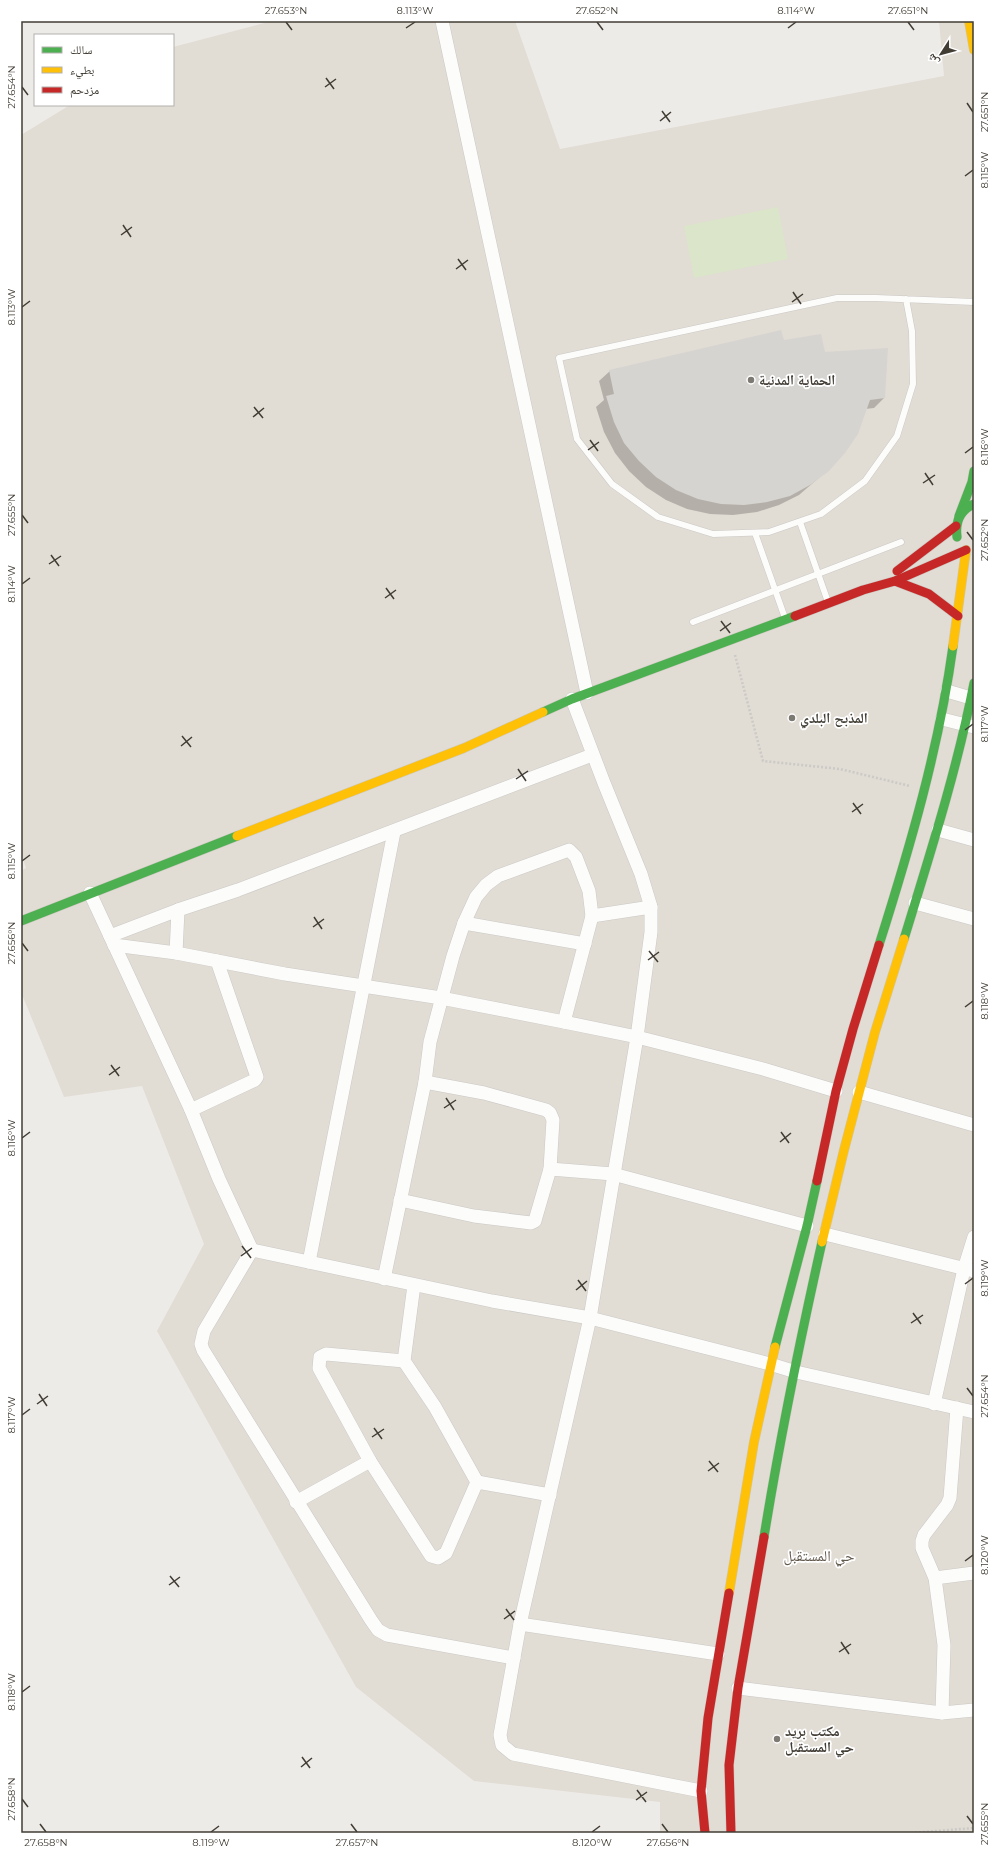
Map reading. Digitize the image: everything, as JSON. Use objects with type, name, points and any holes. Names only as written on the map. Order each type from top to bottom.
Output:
[{"type":"street","points":[[442,21],[587,693]]},
{"type":"street","points":[[969,21],[974,50]]},
{"type":"street","points":[[970,552],[958,539],[958,521],[972,482],[974,471]]},
{"type":"street","points":[[864,590],[906,565],[958,521],[964,510],[974,504]]},
{"type":"street","points":[[21,921],[464,748],[587,693],[864,590],[895,581],[970,552]]},
{"type":"street","points":[[705,1833],[701,1790],[708,1718],[754,1442],[770,1364],[807,1226],[836,1091],[853,1028],[907,856],[942,718],[970,552]]},
{"type":"street","points":[[895,581],[910,584],[936,597],[958,616]]},
{"type":"street","points":[[731,1833],[729,1765],[738,1688],[774,1476],[796,1372],[810,1294],[875,1032],[970,726],[974,683]]},
{"type":"street","points":[[947,691],[973,698]]},
{"type":"street","points":[[572,699],[592,755],[641,874],[651,907],[651,932],[637,1037],[590,1318],[520,1624],[500,1735],[502,1745],[506,1750],[513,1754],[701,1790]]},
{"type":"street","points":[[942,718],[970,726]]},
{"type":"street","points":[[112,940],[178,910],[238,890],[394,832],[592,755]]},
{"type":"street","points":[[938,830],[974,840]]},
{"type":"street","points":[[309,1262],[394,832]]},
{"type":"street","points":[[384,1279],[425,1082],[430,1042],[441,998],[464,923],[476,897],[486,885],[498,876],[569,850],[576,857],[589,891],[592,916],[564,1022]]},
{"type":"street","points":[[90,893],[191,1110],[252,1250]]},
{"type":"street","points":[[915,902],[974,919]]},
{"type":"street","points":[[592,916],[651,907]]},
{"type":"street","points":[[176,953],[178,910]]},
{"type":"street","points":[[464,923],[584,944]]},
{"type":"street","points":[[112,940],[217,961],[441,998],[637,1037],[763,1069],[836,1091]]},
{"type":"street","points":[[191,1110],[255,1080],[257,1077],[217,961]]},
{"type":"street","points":[[400,1200],[474,1216],[531,1223],[535,1221],[550,1169],[553,1120],[550,1113],[546,1110],[484,1093],[425,1082]]},
{"type":"street","points":[[859,1092],[974,1125]]},
{"type":"street","points":[[550,1169],[613,1174],[807,1226]]},
{"type":"street","points":[[825,1234],[969,1270]]},
{"type":"street","points":[[934,1404],[969,1270],[974,1236]]},
{"type":"street","points":[[252,1250],[492,1301],[590,1318],[796,1372],[974,1412]]},
{"type":"street","points":[[252,1250],[204,1331],[201,1344],[203,1350],[366,1614],[378,1630],[393,1636],[514,1658]]},
{"type":"street","points":[[414,1285],[404,1361],[434,1407],[476,1482]]},
{"type":"street","points":[[404,1361],[326,1354],[320,1357],[319,1368],[370,1462],[431,1556],[438,1558],[446,1553],[476,1482]]},
{"type":"street","points":[[942,1713],[944,1645],[935,1578],[922,1548],[922,1541],[924,1535],[947,1505],[950,1498],[957,1408]]},
{"type":"street","points":[[296,1502],[370,1462]]},
{"type":"street","points":[[476,1482],[550,1495]]},
{"type":"street","points":[[935,1578],[974,1573]]},
{"type":"street","points":[[520,1624],[718,1654]]},
{"type":"street","points":[[738,1688],[942,1713],[974,1710]]},
{"type":"lane","points":[[906,299],[912,331],[913,384],[897,436],[865,481],[821,514],[769,532],[713,534],[658,517],[612,484],[577,439],[559,358],[837,298],[906,299],[974,302]]},
{"type":"lane","points":[[800,522],[829,604]]},
{"type":"lane","points":[[755,533],[786,620]]},
{"type":"lane","points":[[693,622],[901,542]]},
{"type":"path","points":[[731,640],[763,761],[840,769],[924,789]]},
{"type":"path","points":[[911,1833],[974,1828]]},
{"type":"shaded area","points":[[272,21],[515,21],[560,149],[944,76],[939,21],[974,21],[974,1833],[660,1833],[660,1802],[474,1781],[356,1687],[157,1331],[204,1244],[142,1086],[64,1097],[21,992],[21,871],[26,868],[21,853],[21,135],[68,106],[174,106],[174,47]]},
{"type":"green space","points":[[778,207],[788,259],[694,278],[684,226]]},
{"type":"building","points":[[781,330],[784,340],[821,334],[825,352],[888,348],[885,398],[870,400],[858,434],[845,453],[829,471],[810,485],[790,496],[767,502],[744,505],[721,504],[698,499],[676,490],[656,477],[639,461],[624,443],[614,422],[606,396],[614,394],[609,370]]},
{"type":"traffic: fast","points":[[959,516],[972,482],[974,471]]},
{"type":"traffic: fast","points":[[957,537],[957,526],[962,513],[974,504]]},
{"type":"traffic: fast","points":[[543,712],[572,699],[795,616]]},
{"type":"traffic: fast","points":[[879,945],[902,871],[932,760],[953,646]]},
{"type":"traffic: fast","points":[[904,939],[960,748],[974,683]]},
{"type":"traffic: fast","points":[[21,921],[237,836]]},
{"type":"traffic: fast","points":[[775,1347],[807,1226],[817,1181]]},
{"type":"traffic: fast","points":[[764,1537],[791,1389],[822,1242]]},
{"type":"traffic: slow","points":[[969,21],[974,50]]},
{"type":"traffic: slow","points":[[953,646],[966,550]]},
{"type":"traffic: slow","points":[[237,836],[464,748],[543,712]]},
{"type":"traffic: slow","points":[[822,1242],[875,1032],[904,939]]},
{"type":"traffic: slow","points":[[729,1593],[754,1442],[775,1347]]},
{"type":"traffic: jam","points":[[897,571],[956,526]]},
{"type":"traffic: jam","points":[[795,616],[863,590],[895,581],[966,550]]},
{"type":"traffic: jam","points":[[895,581],[929,594],[958,616]]},
{"type":"traffic: jam","points":[[817,1181],[836,1091],[853,1029],[879,945]]},
{"type":"traffic: jam","points":[[731,1833],[729,1765],[738,1688],[764,1537]]},
{"type":"traffic: jam","points":[[705,1833],[701,1791],[708,1718],[729,1593]]},
{"type":"place","name":"الحماية المدنية","points":[[751,380]]},
{"type":"place","name":"المذبح البلدي","points":[[792,718]]},
{"type":"place","name":"مكتب بريد حي المستقبل","points":[[777,1739]]},
{"type":"district","name":"حي المستقبل","points":[[819,1555]]}]
